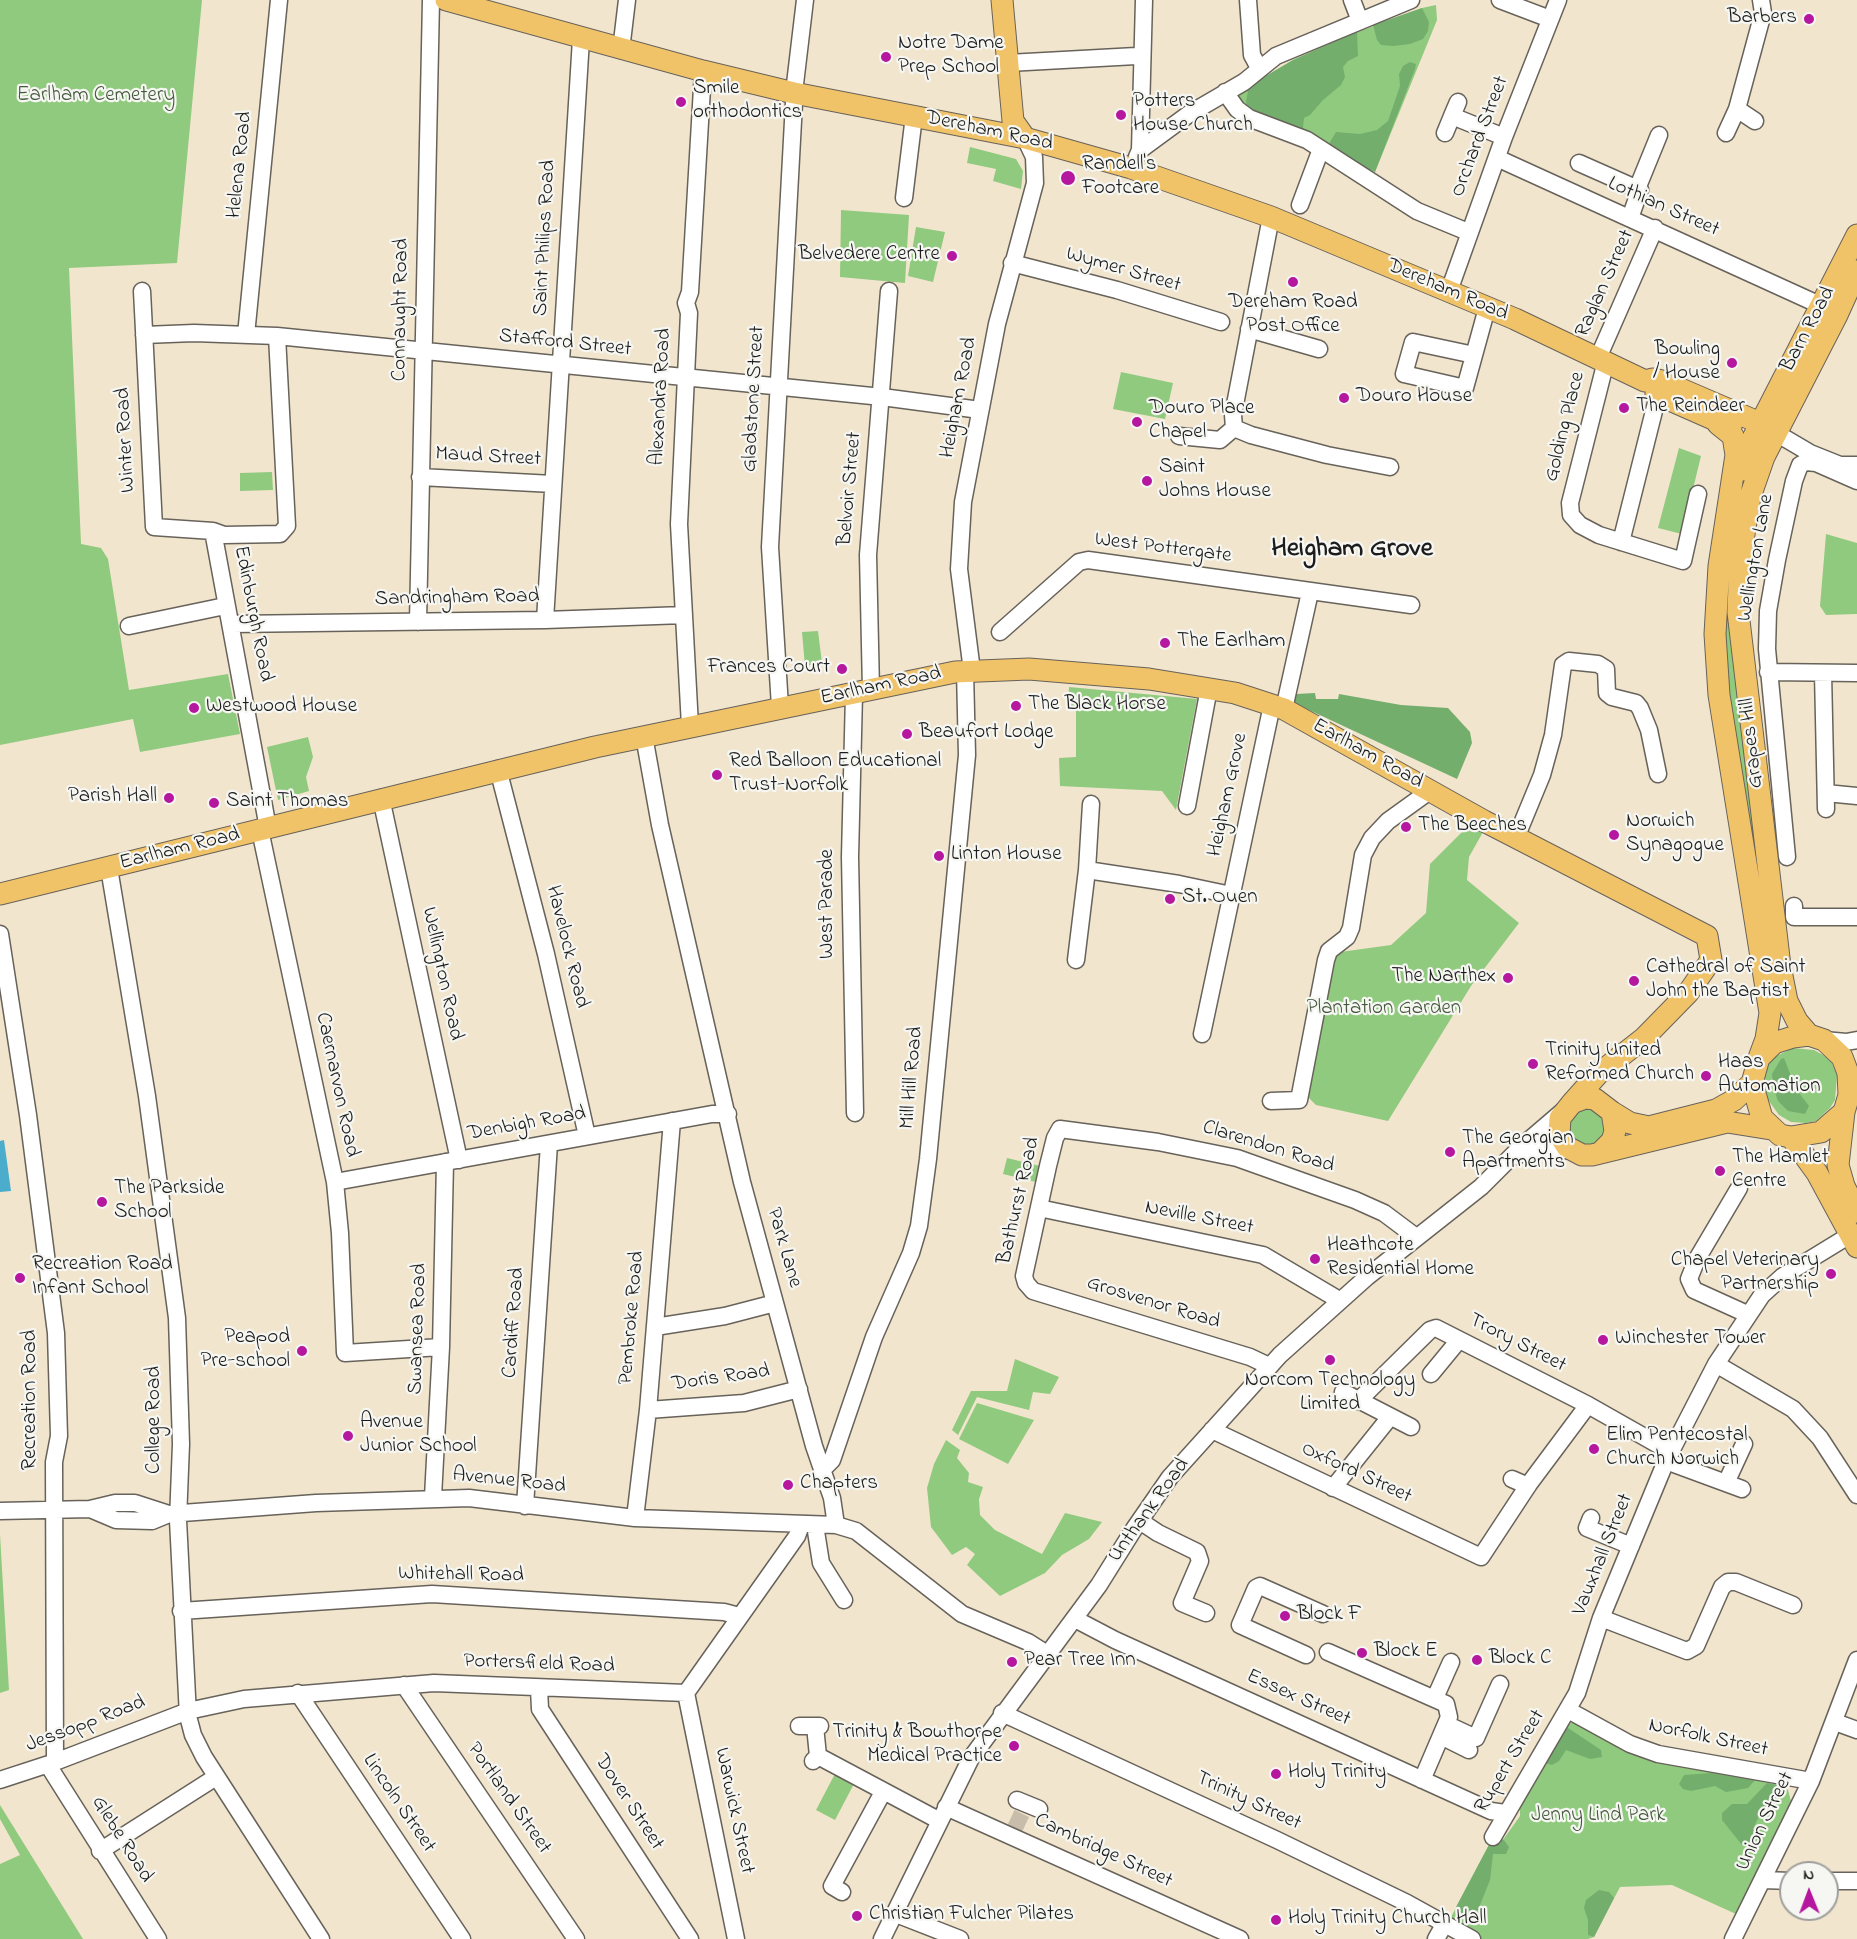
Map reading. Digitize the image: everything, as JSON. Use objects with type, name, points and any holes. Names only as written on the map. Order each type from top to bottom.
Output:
[{"type":"main road","name":"Dereham Road","points":[[446,0],[621,50],[794,93],[1136,159],[1449,291],[1602,360],[1718,424],[1764,435]]},
{"type":"main road","points":[[1002,0],[1013,121],[1025,138]]},
{"type":"main road","name":"Barn Road","points":[[1764,435],[1857,235]]},
{"type":"main road","name":"Barn Road","points":[[1764,435],[1837,315],[1857,271]]},
{"type":"main road","name":"Dereham Road","points":[[1651,388],[1653,379],[1662,381],[1764,435]]},
{"type":"main road","name":"Grapes Hill","points":[[1718,424],[1733,436],[1736,455],[1719,566],[1715,652],[1719,695],[1770,1013],[1766,1039],[1759,1058]]},
{"type":"main road","name":"Grapes Hill","points":[[1726,523],[1764,435]]},
{"type":"main road","name":"Grapes Hill","points":[[1764,435],[1750,497],[1740,559],[1738,612],[1780,966],[1787,1001],[1797,1021],[1816,1038]]},
{"type":"main road","name":"Earlham Road","points":[[0,894],[498,769],[644,736],[969,671],[1029,669],[1149,679],[1209,688],[1235,693],[1278,707],[1516,838],[1701,931],[1707,936],[1711,950]]},
{"type":"main road","name":"Unthank Road","points":[[1568,1107],[1615,1059],[1644,1038],[1688,993],[1711,960],[1711,950]]},
{"type":"main road","points":[[1850,1095],[1821,1132],[1791,1137],[1771,1129],[1727,1122],[1603,1150],[1592,1155],[1573,1151],[1559,1134],[1560,1118],[1568,1107],[1585,1098],[1595,1099],[1630,1123],[1649,1127],[1716,1110],[1734,1100],[1752,1083],[1759,1058],[1774,1043],[1816,1038],[1845,1064],[1850,1095],[1838,1165],[1844,1186],[1857,1212]]},
{"type":"main road","points":[[1603,1150],[1612,1141],[1616,1131],[1605,1083],[1615,1059]]},
{"type":"main road","points":[[1752,1083],[1762,1118],[1771,1129]]},
{"type":"main road","points":[[1791,1137],[1817,1173],[1853,1241]]},
{"type":"street","name":"Helena Road","points":[[246,335],[279,0]]},
{"type":"street","name":"Connaught Road","points":[[418,622],[431,0]]},
{"type":"street","points":[[621,50],[627,0]]},
{"type":"street","name":"Gladstone Street","points":[[780,707],[770,547],[794,93],[805,0]]},
{"type":"street","points":[[1136,159],[1144,0]]},
{"type":"street","points":[[1248,0],[1252,55],[1259,69]]},
{"type":"street","points":[[1352,0],[1360,21]]},
{"type":"street","points":[[1136,159],[1189,114],[1244,82],[1276,56],[1411,0]]},
{"type":"street","name":"Orchard Street","points":[[1449,291],[1468,232],[1558,0]]},
{"type":"street","points":[[1726,133],[1737,109],[1763,13],[1761,0]]},
{"type":"street","points":[[1496,4],[1550,19]]},
{"type":"street","name":"Saint Philips Road","points":[[545,620],[581,39]]},
{"type":"street","points":[[1008,63],[1127,52]]},
{"type":"street","name":"Alexandra Road","points":[[690,726],[679,524],[689,314],[686,303],[690,292],[703,71]]},
{"type":"street","points":[[1225,92],[1237,109],[1249,118],[1282,129],[1322,149],[1417,211],[1468,232]]},
{"type":"street","points":[[1445,133],[1455,109],[1504,137]]},
{"type":"street","points":[[1737,109],[1755,121]]},
{"type":"street","points":[[904,198],[914,116]]},
{"type":"street","points":[[1637,189],[1659,135]]},
{"type":"street","name":"Heigham Road","points":[[969,671],[959,569],[963,502],[980,410],[1012,263],[1035,183],[1034,158],[1025,138]]},
{"type":"street","points":[[1300,205],[1322,149]]},
{"type":"street","name":"Lothian Street","points":[[1497,158],[1811,301]]},
{"type":"street","points":[[1579,163],[1640,190],[1630,218]]},
{"type":"street","points":[[1234,428],[1233,415],[1271,217]]},
{"type":"street","name":"Raglan Street","points":[[1602,360],[1655,228]]},
{"type":"street","name":"Wymer Street","points":[[1012,263],[1117,290],[1221,322]]},
{"type":"street","name":"Winter Road","points":[[142,291],[154,527],[213,531]]},
{"type":"street","name":"Belvoir Street","points":[[862,692],[868,555],[889,291]]},
{"type":"street","points":[[1474,355],[1487,308]]},
{"type":"street","points":[[1249,329],[1319,349]]},
{"type":"street","name":"Stafford Street","points":[[144,335],[194,333],[277,336],[424,350],[561,367],[882,397],[980,410]]},
{"type":"street","name":"Edinburgh Road","points":[[264,829],[231,624],[225,606],[213,531],[224,535],[280,534],[287,526],[277,336]]},
{"type":"street","name":"Golding Place","points":[[1602,360],[1564,504],[1571,514],[1580,525],[1620,542],[1683,561],[1698,494]]},
{"type":"street","points":[[1620,542],[1620,519],[1651,388]]},
{"type":"street","points":[[1179,436],[1221,440],[1234,428]]},
{"type":"street","points":[[1234,428],[1251,435],[1327,455],[1390,467]]},
{"type":"street","points":[[1764,435],[1840,465],[1857,465]]},
{"type":"street","name":"Wellington Lane","points":[[1787,857],[1787,810],[1768,672],[1767,630],[1773,581],[1794,481],[1800,465],[1806,462],[1816,464],[1857,481]]},
{"type":"street","name":"Maud Street","points":[[420,477],[553,484]]},
{"type":"street","name":"West Pottergate","points":[[1000,632],[1079,562],[1088,560],[1411,605]]},
{"type":"street","points":[[1278,707],[1310,592]]},
{"type":"street","points":[[129,626],[225,606]]},
{"type":"street","name":"Sandringham Road","points":[[231,624],[545,620],[684,615]]},
{"type":"street","points":[[1516,838],[1542,775],[1553,735],[1563,665],[1569,661],[1598,664],[1606,669],[1603,696],[1636,703],[1640,708],[1649,730],[1658,774]]},
{"type":"street","name":"Mill Hill Road","points":[[822,1470],[832,1460],[870,1348],[911,1252],[919,1226],[928,1159],[966,777],[969,671]]},
{"type":"street","points":[[1768,672],[1857,673]]},
{"type":"street","points":[[1823,673],[1826,801],[1857,796]]},
{"type":"street","points":[[1187,806],[1209,688]]},
{"type":"street","name":"West Parade","points":[[855,1113],[850,857],[862,692]]},
{"type":"street","name":"Heigham Grove","points":[[1202,1034],[1231,895],[1278,707]]},
{"type":"street","name":"Park Lane","points":[[644,736],[663,837],[749,1210],[822,1470],[836,1510],[836,1525]]},
{"type":"street","name":"Havelock Road","points":[[498,769],[546,954],[587,1136]]},
{"type":"street","points":[[1271,1101],[1302,1106],[1326,960],[1329,951],[1347,937],[1351,928],[1363,855],[1372,838],[1388,821],[1431,790]]},
{"type":"street","name":"Wellington Road","points":[[381,798],[452,1161]]},
{"type":"street","points":[[1076,960],[1087,870],[1091,804]]},
{"type":"street","name":"Caernarvon Road","points":[[264,829],[335,1182],[340,1233],[345,1353],[441,1347]]},
{"type":"street","name":"College Road","points":[[109,868],[147,1095],[177,1318],[181,1444],[173,1514],[188,1711],[193,1736],[216,1777],[321,1939]]},
{"type":"street","points":[[1087,870],[1179,884],[1231,895]]},
{"type":"street","points":[[1794,906],[1794,917],[1857,916]]},
{"type":"street","name":"Recreation Road","points":[[0,934],[28,1115],[56,1333],[59,1436],[54,1462],[51,1763]]},
{"type":"street","points":[[1816,1038],[1853,1043]]},
{"type":"street","name":"Unthank Road","points":[[882,1939],[971,1758],[1002,1713],[1075,1619],[1170,1478],[1269,1366],[1339,1300],[1416,1236],[1481,1187],[1568,1107]]},
{"type":"street","name":"Denbigh Road","points":[[335,1182],[672,1121],[728,1114]]},
{"type":"street","name":"Pembroke Road","points":[[635,1518],[648,1410],[672,1121]]},
{"type":"street","name":"Bathurst Road","points":[[1026,1283],[1024,1276],[1039,1208],[1055,1138],[1060,1130]]},
{"type":"street","name":"Clarendon Road","points":[[1060,1130],[1158,1142],[1237,1158],[1355,1200],[1384,1213],[1416,1236]]},
{"type":"street","name":"Cardiff Road","points":[[525,1506],[549,1144]]},
{"type":"street","name":"Unthank Road","points":[[1510,1159],[1534,1149],[1551,1148],[1573,1151]]},
{"type":"street","name":"Swansea Road","points":[[433,1497],[452,1161]]},
{"type":"street","points":[[1739,1188],[1696,1259],[1689,1279],[1694,1290],[1747,1314]]},
{"type":"street","name":"Neville Street","points":[[1039,1208],[1263,1255],[1339,1300]]},
{"type":"street","name":"Vauxhall Street","points":[[1568,1710],[1588,1664],[1601,1618],[1669,1457],[1716,1364],[1747,1314],[1783,1276],[1853,1241]]},
{"type":"street","name":"Grosvenor Road","points":[[1026,1283],[1033,1291],[1250,1357],[1269,1366]]},
{"type":"street","points":[[655,1327],[725,1316],[775,1303]]},
{"type":"street","name":"Trory Street","points":[[1358,1401],[1430,1330],[1436,1328],[1588,1405],[1669,1457],[1734,1486],[1744,1443]]},
{"type":"street","points":[[1431,1374],[1460,1340]]},
{"type":"street","points":[[1716,1364],[1793,1409],[1820,1438],[1857,1495]]},
{"type":"street","name":"Doris Road","points":[[648,1410],[744,1403],[799,1389]]},
{"type":"street","points":[[1343,1392],[1410,1427]]},
{"type":"street","points":[[1512,1479],[1528,1486],[1588,1405]]},
{"type":"street","points":[[1333,1488],[1390,1417]]},
{"type":"street","name":"Oxford Street","points":[[1212,1430],[1481,1557],[1528,1486]]},
{"type":"street","name":"Avenue Road","points":[[55,1510],[90,1509],[116,1520],[152,1521],[173,1514],[433,1497],[469,1497],[525,1506],[635,1518],[836,1525]]},
{"type":"street","points":[[0,1511],[55,1510]]},
{"type":"street","points":[[1592,1518],[1587,1528],[1631,1546]]},
{"type":"street","points":[[1140,1521],[1158,1533],[1197,1552],[1200,1561],[1182,1603],[1206,1613]]},
{"type":"street","points":[[686,1693],[797,1536],[808,1525],[821,1563],[844,1600]]},
{"type":"street","points":[[836,1525],[856,1531],[962,1614],[1028,1642],[1047,1654]]},
{"type":"street","points":[[1601,1618],[1687,1651],[1696,1647],[1722,1587],[1728,1582],[1736,1582],[1793,1605]]},
{"type":"street","points":[[1306,1655],[1240,1625],[1256,1588],[1260,1586],[1323,1614]]},
{"type":"street","name":"Whitehall Road","points":[[182,1611],[432,1594],[724,1612],[739,1616]]},
{"type":"street","name":"Essex Street","points":[[1075,1619],[1115,1640],[1422,1780],[1491,1811],[1505,1813]]},
{"type":"street","points":[[1328,1652],[1446,1704],[1449,1718],[1422,1780]]},
{"type":"street","name":"Union Street","points":[[1733,1939],[1811,1781],[1857,1660]]},
{"type":"street","points":[[1435,1698],[1451,1662]]},
{"type":"street","name":"Portersfield Road","points":[[188,1711],[243,1699],[434,1683],[686,1693]]},
{"type":"street","points":[[1443,1730],[1476,1738],[1500,1684]]},
{"type":"street","name":"Portland Street","points":[[404,1685],[576,1939]]},
{"type":"street","name":"Dover Street","points":[[539,1688],[540,1709],[690,1939]]},
{"type":"street","name":"Lincoln Street","points":[[297,1693],[462,1939]]},
{"type":"street","name":"Warwick Street","points":[[686,1693],[736,1939]]},
{"type":"street","name":"Norfolk Street","points":[[1568,1710],[1630,1744],[1658,1754],[1811,1781]]},
{"type":"street","name":"Rupert Street","points":[[1493,1837],[1505,1813],[1514,1804],[1568,1710]]},
{"type":"street","name":"Jessopp Road","points":[[0,1780],[188,1711]]},
{"type":"street","name":"Trinity Street","points":[[1002,1713],[1277,1840],[1440,1932],[1472,1939]]},
{"type":"street","points":[[1835,1722],[1857,1730]]},
{"type":"street","name":"Cambridge Street","points":[[811,1726],[816,1758],[883,1792],[943,1814],[1013,1832],[1240,1939]]},
{"type":"street","points":[[1443,1730],[1469,1750]]},
{"type":"street","name":"Glebe Road","points":[[51,1763],[100,1851],[158,1939]]},
{"type":"street","points":[[100,1851],[216,1777]]},
{"type":"street","points":[[842,1892],[832,1886],[883,1792]]},
{"type":"street","points":[[1763,1880],[1779,1881]]},
{"type":"street","points":[[1839,1881],[1857,1881]]},
{"type":"street","points":[[896,1914],[960,1939]]},
{"type":"green space","name":"Earlham Cemetery","points":[[0,0],[202,0],[177,263],[69,268],[81,544],[101,548],[108,559],[129,690],[228,674],[240,734],[140,752],[133,719],[0,745]]},
{"type":"green space","points":[[1436,5],[1437,20],[1375,172],[1247,111],[1237,93],[1293,60],[1339,39]]},
{"type":"green space","points":[[1422,8],[1429,22],[1428,31],[1423,39],[1410,44],[1381,45],[1377,40],[1373,25]]},
{"type":"green space","points":[[1357,32],[1358,56],[1348,61],[1343,67],[1345,77],[1341,85],[1304,118],[1303,128],[1312,135],[1247,111],[1249,86],[1293,60]]},
{"type":"green space","points":[[1410,62],[1416,64],[1415,69],[1375,172],[1330,151],[1330,142],[1336,132],[1360,134],[1377,130],[1388,121],[1400,86],[1399,74],[1403,66]]},
{"type":"green space","points":[[970,147],[1016,159],[1023,171],[1021,189],[993,181],[996,169],[967,163]]},
{"type":"green space","points":[[841,210],[909,215],[905,283],[840,277]]},
{"type":"green space","points":[[916,227],[945,232],[933,282],[908,276]]},
{"type":"green space","points":[[1121,372],[1173,383],[1165,419],[1113,409]]},
{"type":"green space","points":[[1679,448],[1701,456],[1682,534],[1658,528]]},
{"type":"green space","points":[[272,472],[273,490],[240,491],[240,473]]},
{"type":"green space","points":[[1826,534],[1857,543],[1857,614],[1826,615],[1820,606]]},
{"type":"green space","points":[[1734,547],[1767,927],[1721,666],[1724,608]]},
{"type":"green space","points":[[818,631],[822,663],[805,666],[802,632]]},
{"type":"green space","points":[[1069,687],[1197,699],[1176,810],[1162,791],[1060,786],[1059,758],[1076,757],[1076,709],[1068,708]]},
{"type":"green space","points":[[1315,693],[1316,699],[1338,699],[1339,694],[1401,705],[1448,708],[1470,732],[1472,743],[1457,779],[1294,703],[1296,694]]},
{"type":"green space","points":[[308,737],[313,757],[306,777],[309,791],[278,800],[267,747]]},
{"type":"green space","name":"Plantation Garden","points":[[1470,824],[1483,832],[1469,857],[1467,880],[1519,923],[1471,986],[1388,1121],[1316,1105],[1307,1096],[1333,953],[1391,945],[1426,913],[1430,864]]},
{"type":"green space","points":[[1793,1048],[1814,1050],[1823,1055],[1831,1061],[1837,1075],[1835,1100],[1816,1121],[1791,1122],[1779,1115],[1766,1097],[1763,1085],[1765,1069],[1770,1059]]},
{"type":"green space","points":[[1784,1058],[1796,1089],[1809,1106],[1805,1114],[1788,1111],[1778,1101],[1773,1087],[1772,1074]]},
{"type":"green space","points":[[1587,1108],[1600,1114],[1606,1127],[1600,1140],[1587,1146],[1574,1140],[1568,1127],[1574,1114]]},
{"type":"green space","points":[[1007,1158],[1040,1166],[1036,1182],[1003,1174]]},
{"type":"green space","points":[[1015,1359],[1059,1377],[1050,1394],[1033,1392],[1029,1410],[977,1397],[958,1435],[952,1430],[971,1391],[1007,1391]]},
{"type":"green space","points":[[977,1403],[1034,1420],[1008,1464],[959,1439]]},
{"type":"green space","points":[[946,1440],[960,1450],[957,1458],[969,1473],[968,1482],[983,1487],[979,1499],[980,1515],[995,1530],[1042,1554],[1065,1513],[1102,1522],[1089,1539],[1062,1555],[1045,1573],[1000,1596],[967,1565],[975,1554],[966,1547],[952,1555],[931,1527],[927,1488],[934,1464]]},
{"type":"green space","points":[[0,1534],[9,1690],[0,1693]]},
{"type":"green space","name":"Jenny Lind Park","points":[[1571,1723],[1579,1723],[1640,1757],[1784,1786],[1788,1790],[1791,1801],[1736,1914],[1672,1885],[1620,1887],[1594,1937],[1588,1939],[1479,1939],[1449,1921],[1491,1841],[1500,1844],[1520,1816],[1520,1808],[1563,1728]]},
{"type":"green space","points":[[1563,1728],[1568,1728],[1601,1750],[1602,1757],[1590,1759],[1566,1750],[1559,1761],[1552,1765],[1544,1763]]},
{"type":"green space","points":[[837,1770],[856,1780],[835,1820],[816,1810]]},
{"type":"green space","points":[[1711,1773],[1755,1780],[1748,1788],[1726,1792],[1715,1786],[1691,1791],[1683,1789],[1679,1784],[1684,1775]]},
{"type":"green space","points":[[1767,1783],[1781,1786],[1779,1800],[1762,1810],[1753,1829],[1754,1844],[1742,1845],[1722,1820],[1722,1813],[1732,1804],[1747,1804]]},
{"type":"green space","points":[[0,1805],[83,1939],[0,1939],[0,1864],[20,1855],[0,1819]]},
{"type":"green space","points":[[1503,1839],[1509,1847],[1506,1854],[1493,1854],[1490,1880],[1478,1910],[1468,1915],[1462,1913],[1456,1907],[1491,1841],[1499,1844]]},
{"type":"green space","points":[[1599,1890],[1609,1892],[1614,1898],[1594,1937],[1588,1935],[1588,1920],[1584,1908],[1586,1900]]},
{"type":"water","points":[[4,1140],[11,1191],[0,1192],[0,1141]]},
{"type":"tunnel","points":[[1015,1828],[1022,1813]]},
{"type":"place","name":"Barbers","points":[[1809,19]]},
{"type":"place","name":"Notre Dame Prep School","points":[[886,57]]},
{"type":"place","name":"Smile orthodontics","points":[[681,102]]},
{"type":"place","name":"Potters House Church","points":[[1121,115]]},
{"type":"place","name":"Randell's Footcare","points":[[1068,178]]},
{"type":"place","name":"Belvedere Centre","points":[[952,256]]},
{"type":"place","name":"Dereham Road Post Office","points":[[1293,282]]},
{"type":"place","name":"Bowling / House","points":[[1732,363]]},
{"type":"place","name":"Douro House","points":[[1344,398]]},
{"type":"place","name":"The Reindeer","points":[[1624,408]]},
{"type":"place","name":"Douro Place Chapel","points":[[1137,422]]},
{"type":"place","name":"Saint Johns House","points":[[1147,481]]},
{"type":"place","name":"The Earlham","points":[[1165,643]]},
{"type":"place","name":"Frances Court","points":[[842,669]]},
{"type":"place","name":"The Black Horse","points":[[1016,706]]},
{"type":"place","name":"Westwood House","points":[[194,708]]},
{"type":"place","name":"Beaufort Lodge","points":[[907,734]]},
{"type":"place","name":"Red Balloon Educational Trust-Norfolk","points":[[717,775]]},
{"type":"place","name":"Parish Hall","points":[[169,798]]},
{"type":"place","name":"Saint Thomas","points":[[214,803]]},
{"type":"place","name":"The Beeches","points":[[1406,827]]},
{"type":"place","name":"Norwich Synagogue","points":[[1614,835]]},
{"type":"place","name":"Linton House","points":[[939,856]]},
{"type":"place","name":"St. Ouen","points":[[1170,899]]},
{"type":"place","name":"The Narthex","points":[[1508,978]]},
{"type":"place","name":"Cathedral of Saint John the Baptist","points":[[1634,981]]},
{"type":"place","name":"Trinity United Reformed Church","points":[[1533,1064]]},
{"type":"place","name":"Haas Automation","points":[[1706,1076]]},
{"type":"place","name":"The Georgian Apartments","points":[[1450,1152]]},
{"type":"place","name":"The Hamlet Centre","points":[[1720,1171]]},
{"type":"place","name":"The Parkside School","points":[[102,1202]]},
{"type":"place","name":"Heathcote Residential Home","points":[[1315,1259]]},
{"type":"place","name":"Chapel Veterinary Partnership","points":[[1831,1274]]},
{"type":"place","name":"Recreation Road Infant School","points":[[20,1278]]},
{"type":"place","name":"Winchester Tower","points":[[1603,1340]]},
{"type":"place","name":"Peapod Pre-school","points":[[302,1351]]},
{"type":"place","name":"Norcom Technology Limited","points":[[1330,1360]]},
{"type":"place","name":"Avenue Junior School","points":[[348,1436]]},
{"type":"place","name":"Elim Pentecostal Church Norwich","points":[[1594,1449]]},
{"type":"place","name":"Chapters","points":[[788,1485]]},
{"type":"place","name":"Block F","points":[[1285,1616]]},
{"type":"place","name":"Block E","points":[[1362,1653]]},
{"type":"place","name":"Block C","points":[[1477,1660]]},
{"type":"place","name":"Pear Tree Inn","points":[[1012,1662]]},
{"type":"place","name":"Trinity & Bowthorpe Medical Practice","points":[[1014,1746]]},
{"type":"place","name":"Holy Trinity","points":[[1276,1774]]},
{"type":"place","name":"Christian Fulcher Pilates","points":[[857,1916]]},
{"type":"place","name":"Holy Trinity Church Hall","points":[[1276,1920]]},
{"type":"district","name":"Heigham Grove","points":[[1352,551]]}]
